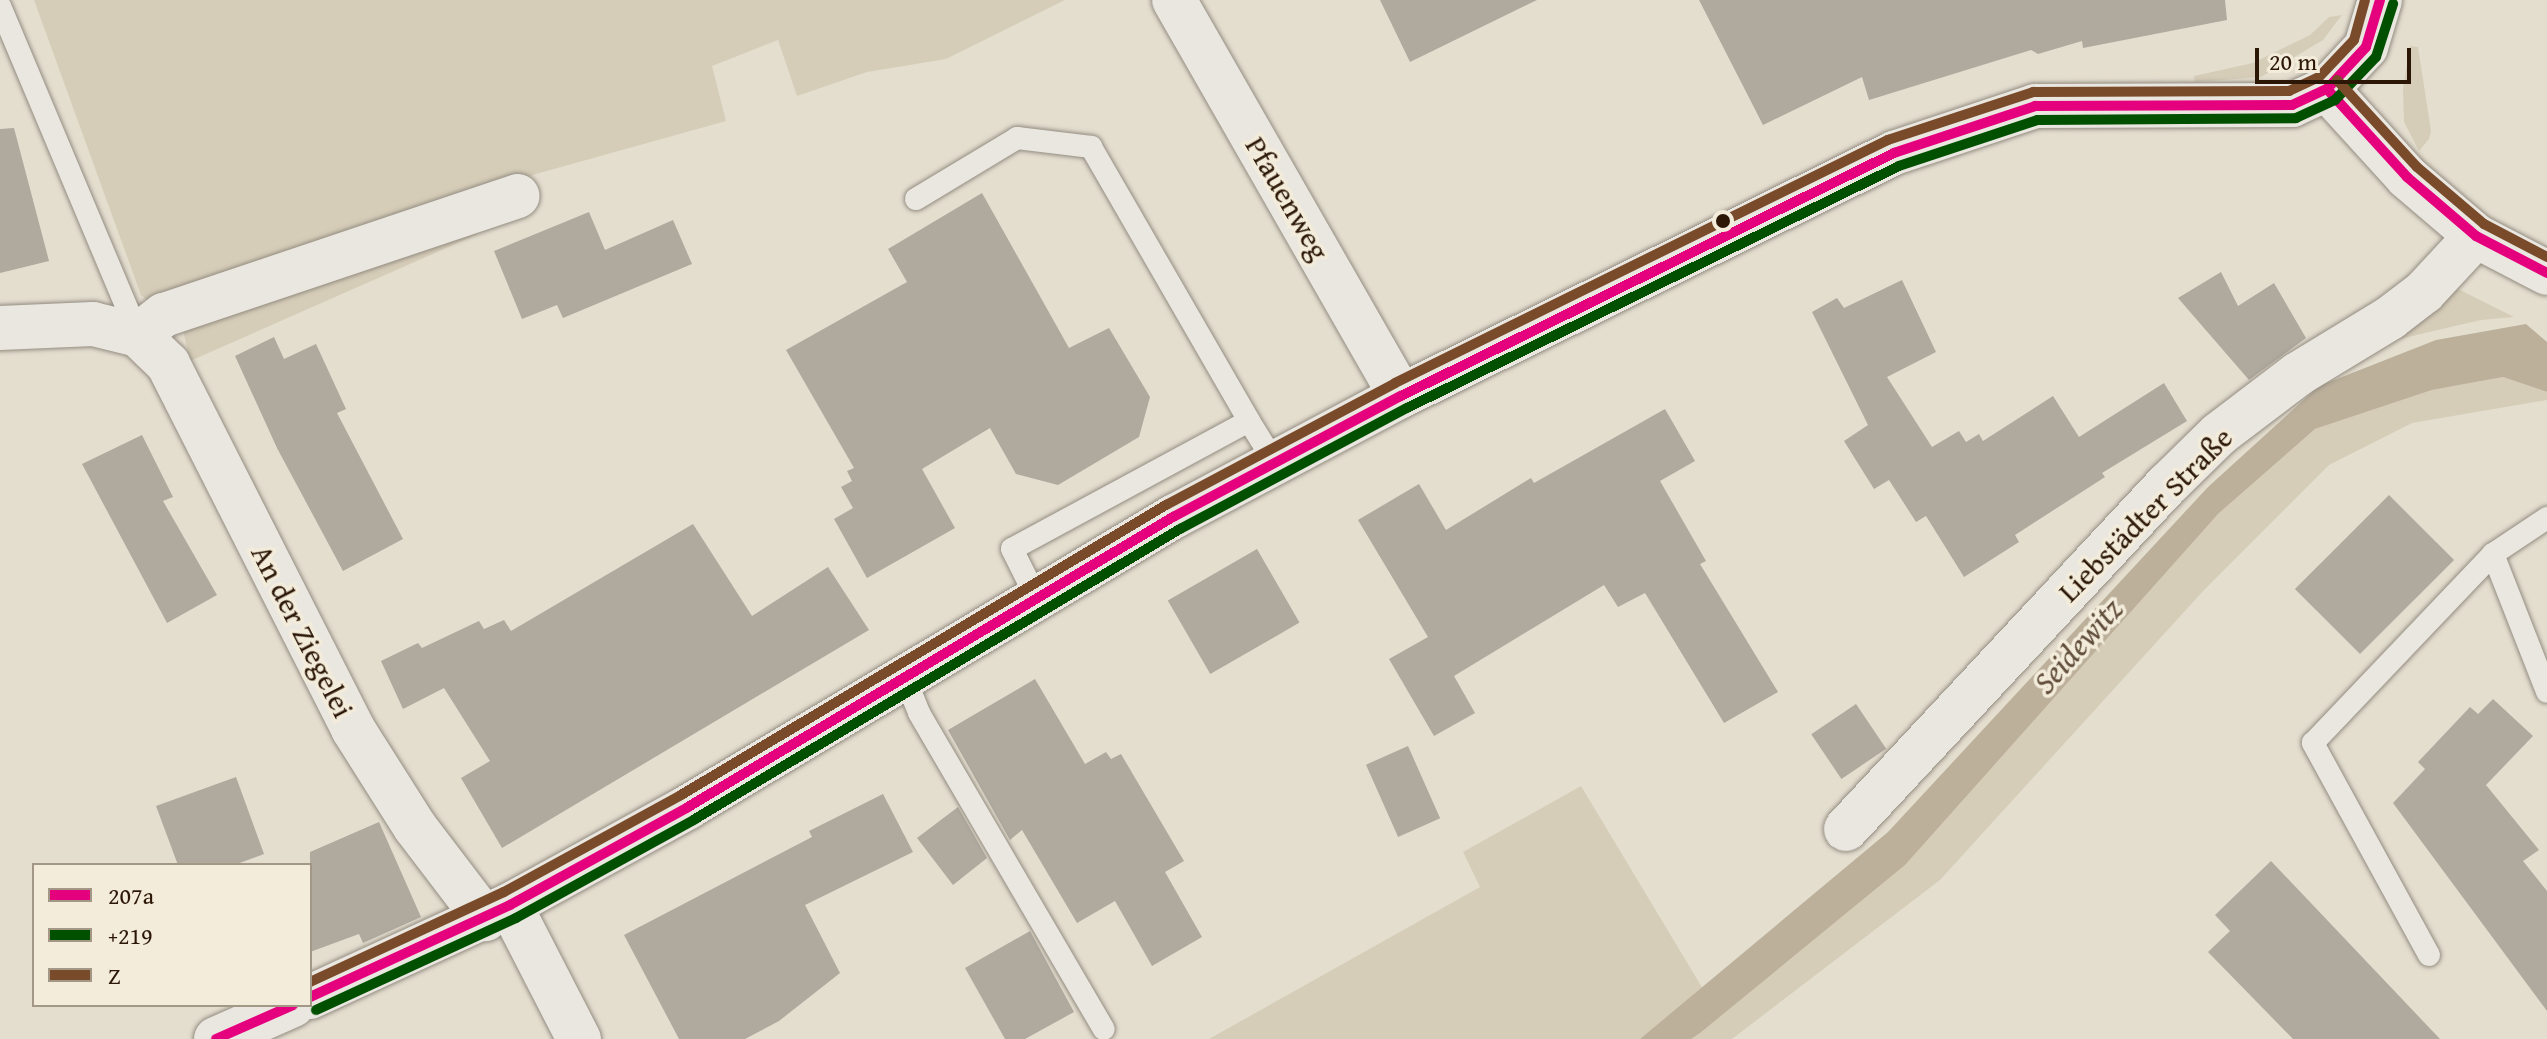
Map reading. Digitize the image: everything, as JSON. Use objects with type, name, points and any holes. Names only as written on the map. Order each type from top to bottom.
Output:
[{"type":"main road","name":"Pfauenweg","points":[[1174,0],[1401,396]]},
{"type":"main road","points":[[312,996],[498,912],[688,807],[1173,517],[1401,396],[1894,153],[2035,106],[2292,105],[2327,89],[2366,47],[2380,0]]},
{"type":"main road","points":[[2327,89],[2407,177],[2476,236],[2547,273]]},
{"type":"main road","points":[[0,328],[93,324],[138,335],[164,315],[517,196]]},
{"type":"main road","name":"Liebstädter Straße","points":[[1846,829],[2168,484],[2219,434],[2298,374],[2390,318],[2424,292],[2476,236]]},
{"type":"main road","name":"An der Ziegelei","points":[[138,335],[168,364],[353,729],[415,827],[498,912],[579,1039]]},
{"type":"main road","points":[[216,1039],[288,1007]]},
{"type":"lane","points":[[0,6],[138,335]]},
{"type":"lane","points":[[916,199],[1017,138],[1091,147],[1275,463]]},
{"type":"lane","points":[[1037,599],[1012,549],[1249,421]]},
{"type":"lane","points":[[2429,955],[2313,743],[2493,554],[2547,518]]},
{"type":"lane","points":[[2493,554],[2547,692]]},
{"type":"lane","points":[[905,678],[919,713],[1104,1029]]},
{"type":"shaded area","points":[[34,0],[1065,0],[946,59],[867,72],[797,96],[778,40],[712,66],[726,121],[536,174],[156,307],[141,295]]},
{"type":"shaded area","points":[[2342,15],[2323,40],[2261,77],[2195,82],[2194,76],[2253,63],[2310,35],[2329,17]]},
{"type":"shaded area","points":[[2410,46],[2418,47],[2431,131],[2429,139],[2419,151],[2404,122],[2403,89]]},
{"type":"shaded area","points":[[468,227],[478,234],[190,361],[183,330]]},
{"type":"shaded area","points":[[2458,289],[2514,317],[2481,320],[2378,344]]},
{"type":"shaded area","points":[[2503,377],[2547,392],[2547,400],[2412,423],[2329,465],[2204,590],[1940,880],[1732,1039],[1691,1039],[2218,514],[2315,429],[2432,390]]},
{"type":"shaded area","points":[[1581,786],[1703,989],[1640,1039],[1209,1039],[1480,887],[1463,852]]},
{"type":"water","name":"Seidewitz","points":[[2526,324],[2547,342],[2547,392],[2503,377],[2432,390],[2315,429],[2218,514],[1905,865],[1691,1039],[1640,1039],[1888,832],[2208,487],[2319,386],[2436,340]]},
{"type":"building","points":[[1380,0],[1537,0],[1410,62]]},
{"type":"building","points":[[1699,0],[2225,0],[2227,20],[2083,48],[2082,41],[2038,54],[2031,50],[1869,100],[1862,77],[1763,125]]},
{"type":"building","points":[[14,128],[49,261],[0,273],[0,129]]},
{"type":"building","points":[[982,193],[1069,348],[1109,328],[1150,397],[1139,437],[1058,485],[1016,474],[990,428],[922,469],[955,528],[867,578],[834,519],[853,508],[841,487],[852,481],[847,471],[854,468],[786,350],[907,282],[888,249]]},
{"type":"building","points":[[589,212],[605,250],[673,220],[692,264],[563,318],[557,305],[522,319],[494,251]]},
{"type":"building","points":[[2221,272],[2238,306],[2274,283],[2306,338],[2249,380],[2178,298]]},
{"type":"building","points":[[1902,280],[1936,352],[1887,377],[1932,447],[1959,431],[1966,442],[1979,434],[1983,441],[2053,396],[2079,437],[2164,383],[2187,421],[2102,473],[2105,477],[2015,535],[2019,542],[1964,577],[1926,516],[1916,522],[1889,480],[1874,489],[1844,441],[1868,425],[1812,312],[1837,298],[1844,308]]},
{"type":"building","points":[[274,337],[284,359],[316,344],[346,409],[337,413],[403,539],[343,571],[277,448],[235,356]]},
{"type":"building","points":[[1665,409],[1695,461],[1660,481],[1706,561],[1700,564],[1778,692],[1724,723],[1645,593],[1618,607],[1604,585],[1454,676],[1475,713],[1434,736],[1389,659],[1428,637],[1358,520],[1419,484],[1446,530],[1531,478],[1534,483]]},
{"type":"building","points":[[142,435],[173,497],[163,501],[217,595],[167,623],[82,464]]},
{"type":"building","points":[[2389,495],[2454,560],[2360,654],[2295,589]]},
{"type":"building","points":[[693,524],[752,616],[828,567],[869,630],[502,848],[461,778],[490,761],[444,688],[403,709],[381,661],[418,643],[422,648],[479,621],[484,629],[504,620],[511,631]]},
{"type":"building","points":[[1257,549],[1300,623],[1210,674],[1168,600]]},
{"type":"building","points":[[1035,679],[1085,764],[1106,752],[1111,759],[1121,754],[1184,861],[1165,872],[1202,937],[1152,966],[1115,901],[1077,923],[1022,830],[1010,840],[948,730]]},
{"type":"building","points":[[2493,699],[2533,736],[2486,785],[2539,850],[2523,861],[2547,891],[2547,1011],[2393,803],[2425,769],[2418,762],[2470,707],[2478,714]]},
{"type":"building","points":[[1856,704],[1886,749],[1841,779],[1811,734]]},
{"type":"building","points":[[1408,746],[1440,818],[1398,837],[1366,765]]},
{"type":"building","points":[[236,777],[264,854],[239,863],[177,863],[156,806]]},
{"type":"building","points":[[883,794],[913,852],[805,905],[840,973],[779,1021],[745,1039],[679,1039],[624,935],[812,837],[809,831]]},
{"type":"building","points":[[958,807],[987,858],[953,885],[917,838]]},
{"type":"building","points":[[379,822],[421,917],[363,943],[359,934],[312,951],[310,852]]},
{"type":"building","points":[[2271,861],[2440,1039],[2293,1039],[2208,952],[2230,931],[2215,915]]},
{"type":"building","points":[[1030,931],[1074,1012],[1025,1039],[1005,1039],[965,968]]},
{"type":"transit line","name":"Z","points":[[312,981],[504,892],[681,795],[1166,505],[1395,383],[1888,140],[2033,92],[2289,91],[2319,77],[2354,40],[2365,0]]},
{"type":"transit line","name":"207a","points":[[312,996],[510,905],[688,807],[1173,517],[1401,396],[1894,153],[2035,106],[2292,105],[2327,89],[2366,47],[2380,0]]},
{"type":"transit line","name":"+219","points":[[316,1010],[516,918],[695,819],[1180,529],[1407,408],[1899,166],[2037,120],[2296,118],[2335,100],[2376,57],[2393,4]]},
{"type":"transit line","name":"Z","points":[[2337,80],[2417,167],[2484,224],[2547,257]]},
{"type":"transit line","name":"207a","points":[[2327,89],[2407,177],[2476,236],[2547,273]]},
{"type":"transit line","name":"207a","points":[[216,1039],[288,1007]]}]
